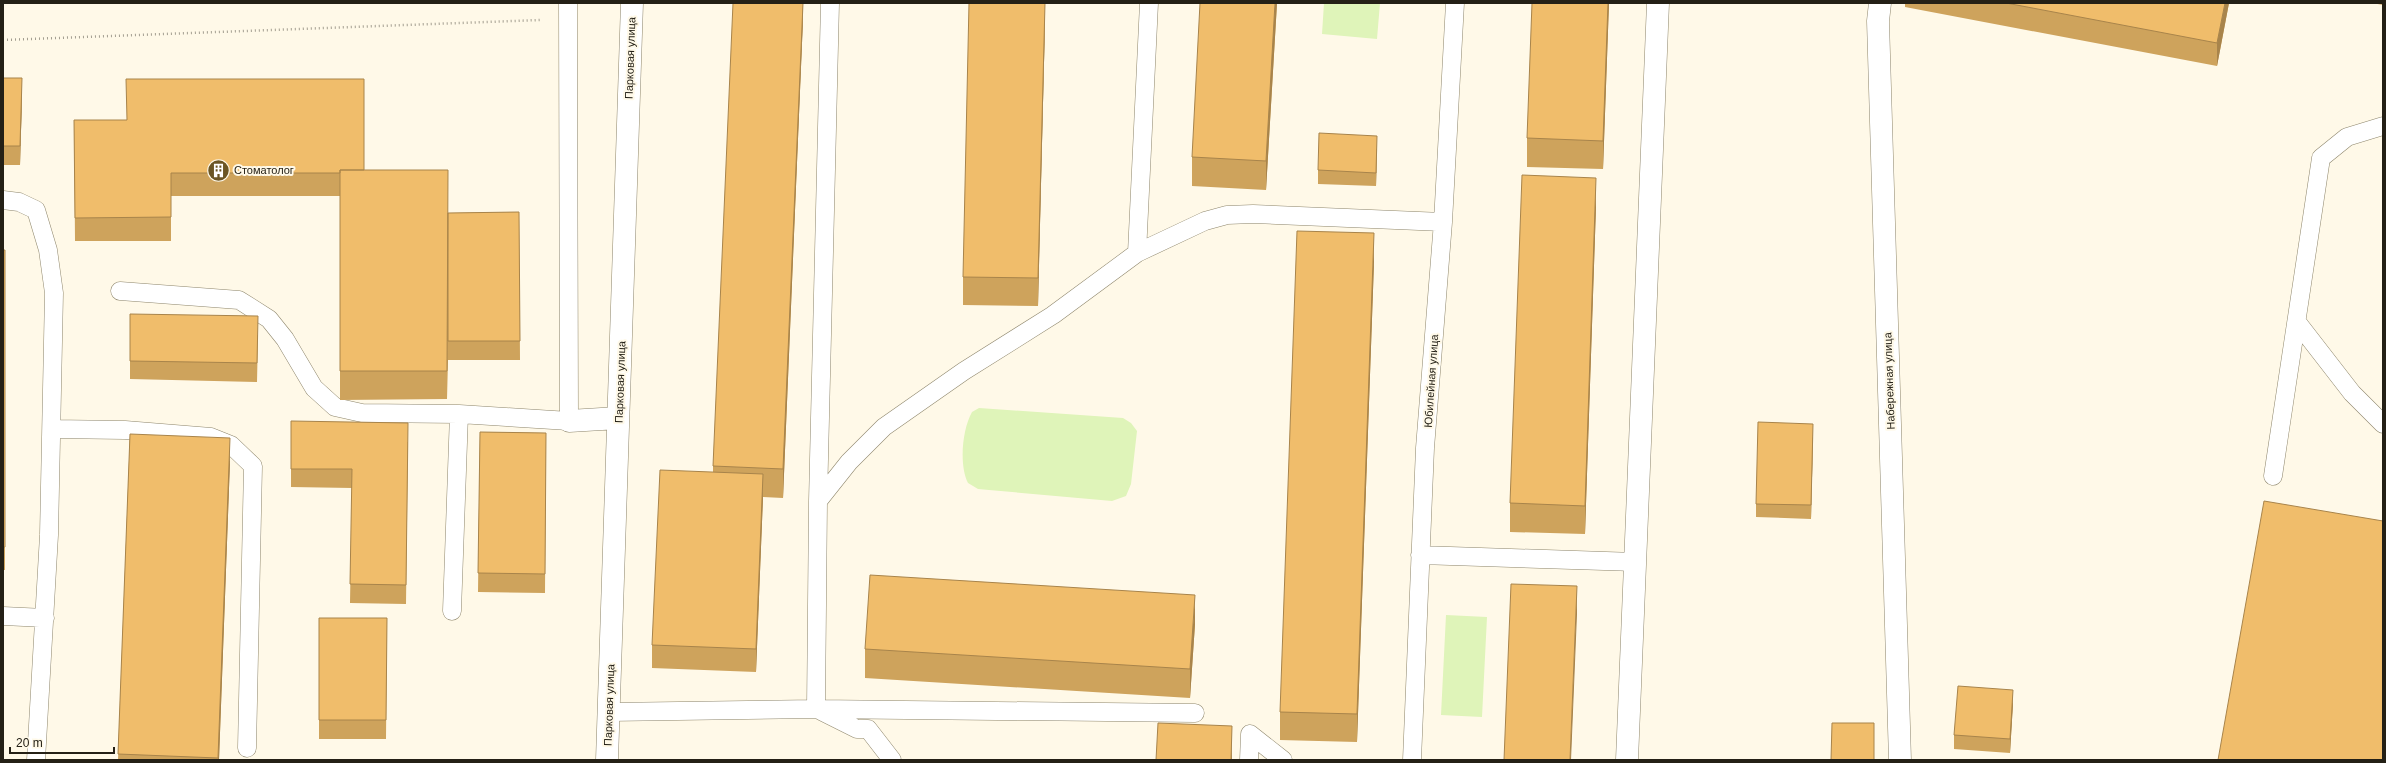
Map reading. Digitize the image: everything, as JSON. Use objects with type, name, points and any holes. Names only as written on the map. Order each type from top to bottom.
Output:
[{"type":"street","name":"Парковая улица","points":[[607,760],[632,3]]},
{"type":"street","points":[[1627,760],[1658,3]]},
{"type":"street","name":"Набережная улица","points":[[1880,3],[1878,29],[1900,760]]},
{"type":"street","points":[[569,421],[618,418]]},
{"type":"lane","points":[[816,709],[818,501],[830,3]]},
{"type":"lane","points":[[1137,253],[1149,3]]},
{"type":"lane","name":"Юбилейная улица","points":[[1412,760],[1426,440],[1443,222],[1455,3]]},
{"type":"lane","points":[[120,292],[239,300],[269,319],[285,339],[314,388],[335,407],[362,413],[459,414],[569,421],[569,11]]},
{"type":"lane","points":[[2273,476],[2321,158],[2347,138],[2383,126]]},
{"type":"lane","points":[[3,200],[19,202],[36,210],[48,250],[54,293],[52,429],[45,618],[36,760]]},
{"type":"lane","points":[[818,501],[849,462],[884,427],[964,371],[1053,315],[1137,253],[1205,221],[1227,215],[1253,214],[1443,222]]},
{"type":"lane","points":[[2296,322],[2352,393],[2383,424]]},
{"type":"lane","points":[[452,611],[459,414]]},
{"type":"lane","points":[[52,429],[125,430],[211,437],[232,445],[253,466],[247,748]]},
{"type":"lane","points":[[1420,555],[1636,562]]},
{"type":"lane","points":[[3,616],[45,618]]},
{"type":"lane","points":[[816,709],[857,729],[868,729],[892,760]]},
{"type":"lane","points":[[609,712],[816,709],[1195,713]]},
{"type":"lane","points":[[1249,760],[1250,734],[1283,760]]},
{"type":"path","points":[[3,40],[569,11]]},
{"type":"green space","points":[[1324,3],[1380,3],[1377,39],[1322,34]]},
{"type":"green space","points":[[979,408],[1123,418],[1131,423],[1137,431],[1131,484],[1126,496],[1112,501],[978,489],[968,483],[965,476],[963,467],[963,448],[969,419],[972,412]]},
{"type":"green space","points":[[1446,615],[1487,617],[1482,717],[1441,715]]},
{"type":"building","points":[[733,3],[803,3],[783,469],[713,466]]},
{"type":"building","points":[[969,3],[1045,3],[1038,278],[963,277]]},
{"type":"building","points":[[1200,3],[1275,3],[1266,161],[1192,157]]},
{"type":"building","points":[[1532,3],[1608,3],[1603,141],[1527,138]]},
{"type":"building","points":[[2006,3],[2225,3],[2217,43]]},
{"type":"building","points":[[3,78],[22,78],[20,146],[3,146]]},
{"type":"building","name":"Стоматолог","points":[[126,79],[364,79],[364,170],[340,170],[340,173],[171,173],[171,217],[75,218],[74,120],[127,120]]},
{"type":"building","points":[[1319,133],[1377,136],[1376,173],[1318,170]]},
{"type":"building","points":[[340,170],[448,170],[447,371],[340,371]]},
{"type":"building","points":[[1522,175],[1596,178],[1585,506],[1510,503]]},
{"type":"building","points":[[519,212],[520,341],[448,341],[448,213]]},
{"type":"building","points":[[1297,231],[1374,233],[1357,714],[1280,712]]},
{"type":"building","points":[[3,250],[5,250],[5,547],[3,547]]},
{"type":"building","points":[[130,314],[258,316],[257,363],[130,361]]},
{"type":"building","points":[[291,421],[408,423],[406,585],[350,584],[352,469],[291,469]]},
{"type":"building","points":[[1758,422],[1813,424],[1811,505],[1756,504]]},
{"type":"building","points":[[480,432],[546,433],[545,574],[478,573]]},
{"type":"building","points":[[130,434],[230,438],[218,758],[118,754]]},
{"type":"building","points":[[660,470],[763,474],[756,649],[652,645]]},
{"type":"building","points":[[2264,501],[2383,521],[2383,760],[2218,760]]},
{"type":"building","points":[[870,575],[1195,595],[1190,669],[865,649]]},
{"type":"building","points":[[1511,584],[1577,586],[1570,760],[1504,760]]},
{"type":"building","points":[[319,618],[387,618],[386,720],[319,720]]},
{"type":"building","points":[[1958,686],[2013,690],[2010,739],[1954,735]]},
{"type":"building","points":[[1158,723],[1232,726],[1231,760],[1156,760]]},
{"type":"building","points":[[1832,723],[1874,723],[1874,760],[1831,760]]},
{"type":"place","name":"Стоматолог","points":[[219,170]]}]
